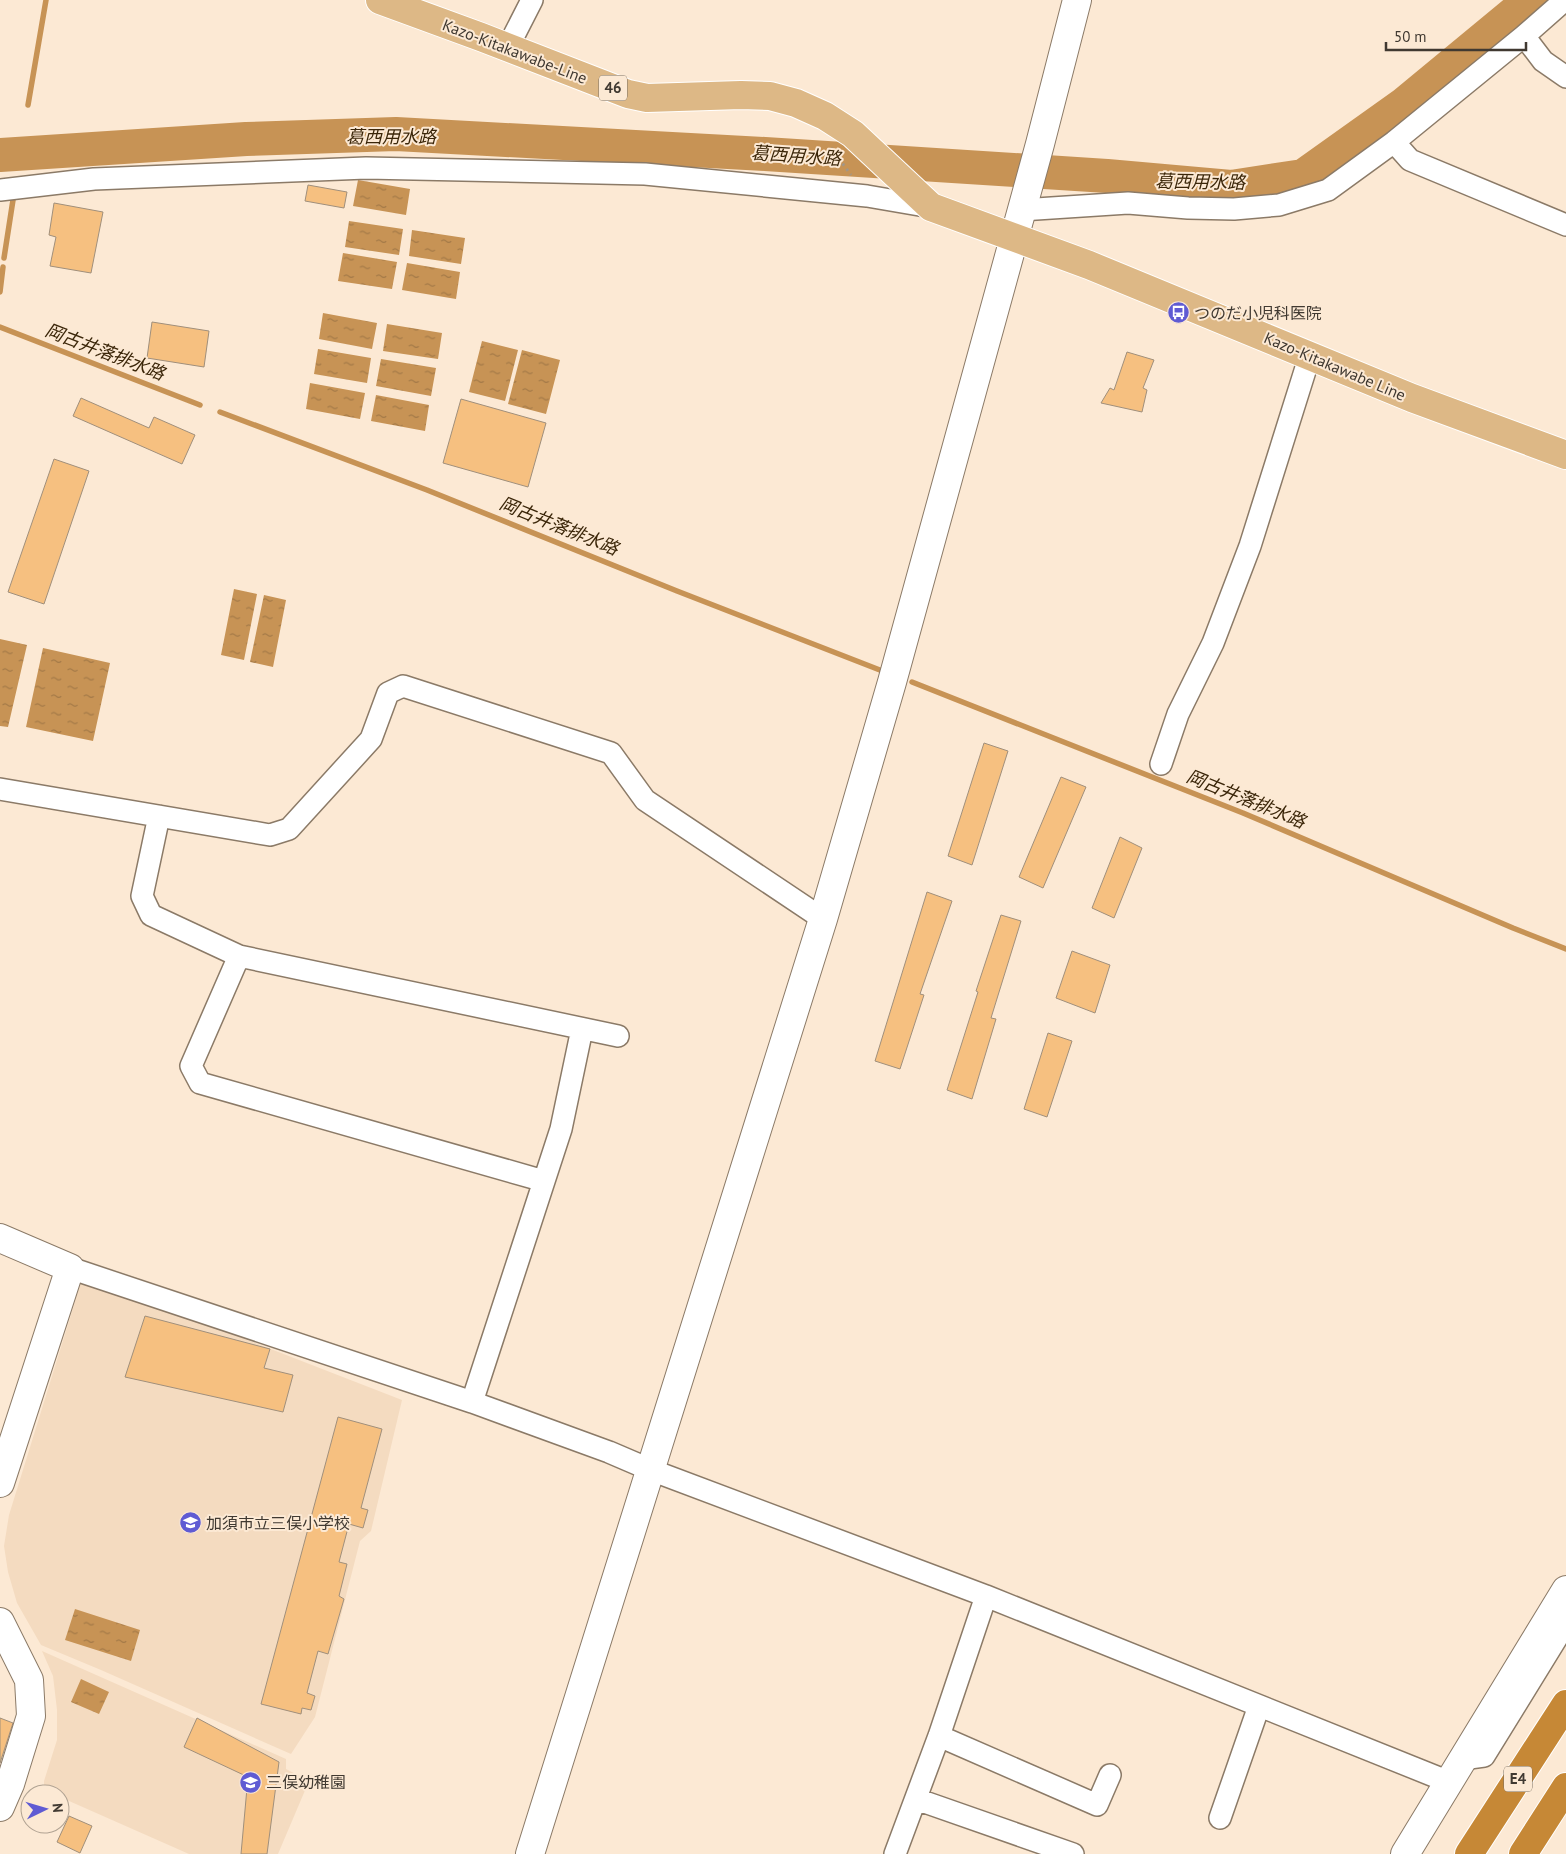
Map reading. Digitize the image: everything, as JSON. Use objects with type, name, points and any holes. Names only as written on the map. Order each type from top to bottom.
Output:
[{"type":"highway","name":"E4","points":[[1470,1854],[1566,1704]]},
{"type":"highway","points":[[1523,1854],[1566,1787]]},
{"type":"main road","name":"Kazo-Kitakawabe-Line","points":[[380,0],[628,94],[647,98],[770,96],[796,103],[825,116],[841,140]]},
{"type":"main road","name":"46","points":[[841,140],[922,199]]},
{"type":"main road","name":"Kazo-Kitakawabe Line","points":[[922,199],[1017,223],[1098,268],[1412,398],[1566,455]]},
{"type":"street","points":[[508,47],[532,0]]},
{"type":"street","points":[[530,1854],[823,919],[894,675],[1040,144],[1077,0]]},
{"type":"street","points":[[1017,223],[1108,203],[1234,209],[1279,204],[1328,190],[1394,142],[1524,36],[1565,0]]},
{"type":"street","points":[[1524,36],[1543,61],[1566,77]]},
{"type":"street","points":[[1394,142],[1410,160],[1566,225]]},
{"type":"street","points":[[0,190],[94,179],[366,168],[645,174],[867,196],[922,199]]},
{"type":"street","points":[[1161,764],[1178,714],[1213,643],[1250,546],[1310,356]]},
{"type":"street","points":[[0,789],[270,835],[289,829],[371,740],[388,693],[403,686],[611,753],[645,800],[823,919]]},
{"type":"street","points":[[159,816],[142,896],[151,915],[238,956],[618,1036]]},
{"type":"street","points":[[238,956],[191,1066],[200,1083],[544,1181]]},
{"type":"street","points":[[472,1402],[561,1129],[582,1029]]},
{"type":"street","points":[[0,1238],[70,1268],[472,1402],[609,1452],[651,1470],[986,1596],[1259,1706],[1456,1770],[1484,1756],[1566,1623]]},
{"type":"street","points":[[0,1483],[70,1268]]},
{"type":"street","points":[[1405,1854],[1566,1590]]},
{"type":"street","points":[[895,1854],[939,1736],[986,1596]]},
{"type":"street","points":[[0,1622],[29,1680],[31,1716],[10,1784],[0,1807]]},
{"type":"street","points":[[1220,1818],[1259,1706]]},
{"type":"street","points":[[939,1736],[1098,1805],[1110,1775]]},
{"type":"street","points":[[916,1798],[1073,1854]]},
{"type":"path","points":[[841,140],[867,196]]},
{"type":"shaded area","name":"加須市立三俣小学校","points":[[83,1276],[402,1400],[371,1531],[360,1541],[315,1717],[291,1754],[41,1645],[17,1603],[8,1572],[4,1546],[9,1515]]},
{"type":"shaded area","points":[[42,1651],[286,1759],[286,1769],[309,1781],[278,1854],[189,1854],[70,1801],[70,1784],[44,1784],[57,1740],[57,1710],[53,1676]]},
{"type":"water","points":[[358,180],[410,189],[406,215],[353,206]]},
{"type":"water","points":[[349,221],[403,229],[399,255],[345,247]]},
{"type":"water","points":[[412,230],[465,238],[461,264],[409,256]]},
{"type":"water","points":[[343,253],[397,262],[392,289],[338,281]]},
{"type":"water","points":[[407,263],[460,272],[456,299],[402,290]]},
{"type":"water","points":[[323,313],[377,323],[372,349],[319,339]]},
{"type":"water","points":[[387,324],[442,333],[438,359],[383,351]]},
{"type":"water","points":[[482,341],[518,350],[505,401],[469,392]]},
{"type":"water","points":[[318,349],[371,358],[367,383],[314,374]]},
{"type":"water","points":[[522,350],[560,360],[546,414],[508,404]]},
{"type":"water","points":[[381,359],[436,368],[431,396],[376,386]]},
{"type":"water","points":[[310,383],[365,393],[360,419],[306,409]]},
{"type":"water","points":[[376,395],[429,405],[425,431],[371,421]]},
{"type":"water","points":[[234,589],[257,594],[244,660],[221,655]]},
{"type":"water","points":[[264,595],[286,600],[273,667],[250,662]]},
{"type":"water","points":[[0,639],[27,645],[8,727],[0,726]]},
{"type":"water","points":[[43,648],[110,663],[93,741],[26,727]]},
{"type":"water","points":[[75,1609],[140,1630],[131,1661],[65,1640]]},
{"type":"water","points":[[81,1679],[109,1692],[99,1714],[71,1702]]},
{"type":"building","points":[[308,185],[347,192],[344,208],[305,201]]},
{"type":"building","points":[[54,203],[103,212],[91,273],[50,266],[56,237],[49,235]]},
{"type":"building","points":[[152,322],[209,331],[204,367],[147,358]]},
{"type":"building","points":[[1127,352],[1154,360],[1143,388],[1147,390],[1142,412],[1101,403],[1110,388],[1114,390]]},
{"type":"building","points":[[81,398],[149,428],[154,417],[195,435],[182,464],[73,416]]},
{"type":"building","points":[[461,399],[546,423],[528,487],[443,463]]},
{"type":"building","points":[[54,459],[89,471],[44,604],[8,592]]},
{"type":"building","points":[[984,743],[1008,751],[972,865],[948,856]]},
{"type":"building","points":[[1061,777],[1086,787],[1043,888],[1019,877]]},
{"type":"building","points":[[1120,837],[1142,848],[1114,918],[1092,908]]},
{"type":"building","points":[[927,892],[952,901],[920,994],[924,995],[900,1069],[875,1061]]},
{"type":"building","points":[[1001,915],[1021,921],[991,1018],[996,1019],[972,1099],[947,1090]]},
{"type":"building","points":[[1072,951],[1110,965],[1095,1013],[1056,998]]},
{"type":"building","points":[[1048,1033],[1072,1041],[1047,1117],[1024,1109]]},
{"type":"building","points":[[145,1316],[270,1349],[264,1368],[293,1375],[283,1412],[125,1377]]},
{"type":"building","points":[[338,1417],[382,1429],[361,1508],[368,1510],[363,1528],[349,1524],[339,1562],[347,1564],[339,1596],[344,1599],[328,1654],[318,1651],[307,1693],[315,1696],[311,1710],[302,1708],[301,1714],[261,1704]]},
{"type":"building","points":[[0,1718],[13,1723],[0,1763]]},
{"type":"building","points":[[197,1718],[279,1762],[267,1854],[241,1854],[248,1777],[184,1747]]},
{"type":"building","points":[[70,1816],[92,1826],[80,1853],[57,1842],[61,1834],[70,1834]]},
{"type":"waterway","name":"岡古井落排水路","points":[[28,105],[46,0]]},
{"type":"waterway","name":"葛西用水路","points":[[0,155],[246,139],[396,134],[765,154],[1107,176],[1231,187],[1303,176],[1404,104],[1530,0]]},
{"type":"waterway","name":"岡古井落排水路","points":[[4,258],[13,200]]},
{"type":"waterway","name":"岡古井落排水路","points":[[0,292],[3,267]]},
{"type":"waterway","name":"岡古井落排水路","points":[[0,327],[200,405]]},
{"type":"waterway","name":"岡古井落排水路","points":[[220,412],[427,490],[677,591],[885,672]]},
{"type":"waterway","name":"岡古井落排水路","points":[[912,682],[1243,813],[1566,949]]},
{"type":"place","name":"つのだ小児科医院","points":[[1178,313]]},
{"type":"place","name":"加須市立三俣小学校","points":[[190,1523]]},
{"type":"place","name":"三俣幼稚園","points":[[250,1782]]}]
